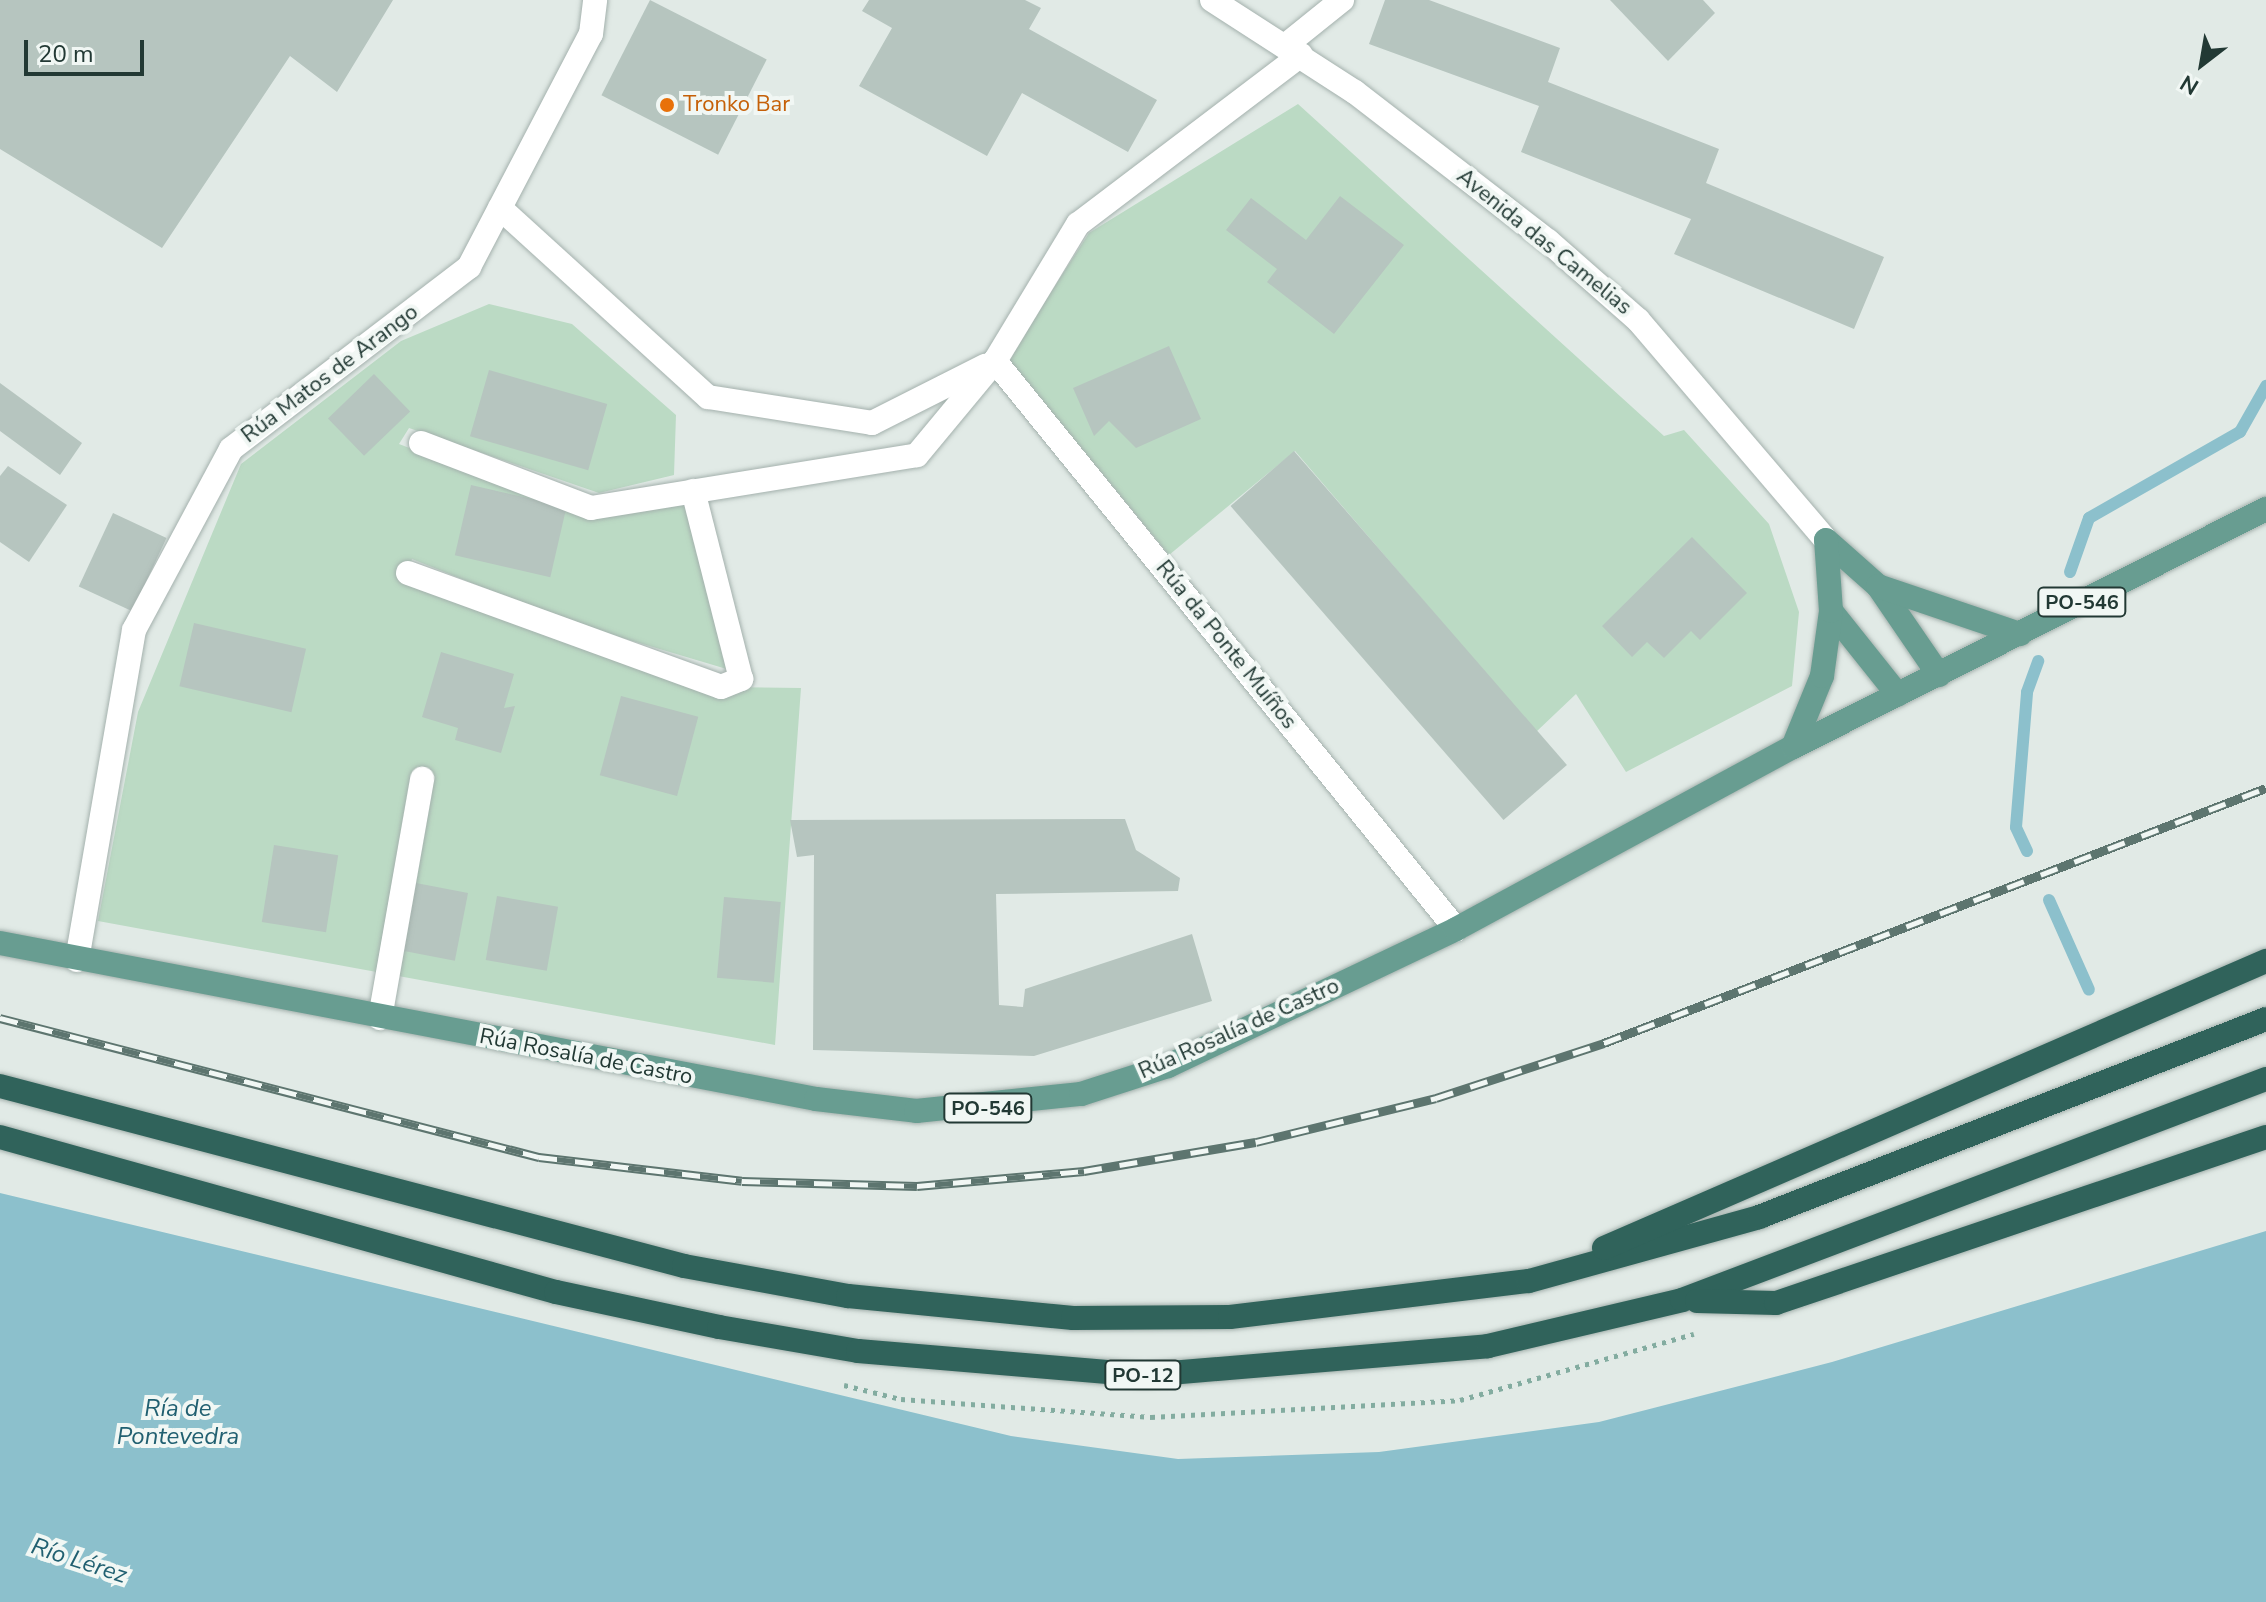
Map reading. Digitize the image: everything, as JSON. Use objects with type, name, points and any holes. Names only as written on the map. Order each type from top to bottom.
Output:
[{"type":"highway","points":[[1529,1281],[2266,961]]},
{"type":"highway","points":[[0,1086],[684,1266],[848,1296],[1073,1318],[1230,1317],[1529,1281],[1759,1217],[2266,1019]]},
{"type":"highway","name":"PO-12","points":[[0,1137],[556,1292],[858,1351],[1019,1369],[1146,1375],[1314,1364],[1488,1346],[1682,1300],[2266,1079]]},
{"type":"highway","points":[[1682,1300],[1776,1303],[2266,1137]]},
{"type":"main road","name":"PO-546","points":[[1898,695],[2266,509]]},
{"type":"main road","points":[[1826,540],[1878,586],[1939,675]]},
{"type":"main road","points":[[1793,747],[1822,676],[1831,611],[1826,540]]},
{"type":"main road","points":[[1878,586],[2020,634]]},
{"type":"main road","points":[[1831,611],[1898,695]]},
{"type":"main road","name":"Rúa Rosalía de Castro","points":[[0,943],[816,1099],[916,1111],[995,1107],[1081,1094],[1168,1066],[1456,929],[1793,747],[1898,695]]},
{"type":"street","name":"Rúa Matos de Arango","points":[[77,960],[134,630],[231,449],[469,267],[591,34],[595,0]]},
{"type":"street","name":"Avenida das Camelias","points":[[1212,0],[1294,50],[1548,241],[1638,320],[1826,540]]},
{"type":"street","points":[[421,443],[591,508],[917,455],[995,361],[1078,224],[1294,50],[1342,0]]},
{"type":"street","points":[[500,208],[708,397],[872,423],[995,361]]},
{"type":"street","name":"Rúa da Ponte Muíños","points":[[995,361],[1456,929]]},
{"type":"street","points":[[408,573],[721,687],[741,679],[693,491]]},
{"type":"street","points":[[380,1018],[422,779]]},
{"type":"green space","points":[[1298,104],[1664,436],[1684,430],[1769,524],[1799,612],[1792,686],[1626,772],[1576,694],[1536,732],[1295,451],[1169,555],[1008,359],[1089,233]]},
{"type":"green space","points":[[489,304],[572,324],[676,415],[674,475],[599,493],[409,428],[399,444],[590,517],[684,502],[730,670],[569,622],[412,559],[408,573],[721,687],[801,688],[775,1045],[98,921],[138,712],[241,464],[401,341]]},
{"type":"water","name":"Ría de Pontevedra","points":[[0,1193],[1011,1436],[1178,1459],[1379,1452],[1599,1422],[1832,1362],[2266,1231],[2266,1602],[0,1602]]},
{"type":"building","points":[[0,0],[393,0],[337,92],[290,56],[162,248],[0,149]]},
{"type":"building","points":[[650,0],[767,59],[718,155],[601,95]]},
{"type":"building","points":[[869,0],[1025,0],[1041,8],[1029,29],[1157,100],[1128,152],[1022,93],[987,156],[859,86],[892,28],[862,11]]},
{"type":"building","points":[[1385,0],[1429,0],[1560,48],[1548,82],[1719,149],[1706,183],[1884,257],[1854,329],[1674,254],[1691,219],[1521,152],[1539,106],[1369,44]]},
{"type":"building","points":[[1610,0],[1703,0],[1715,13],[1668,61]]},
{"type":"building","points":[[1340,196],[1404,245],[1334,334],[1267,282],[1277,269],[1226,230],[1251,198],[1306,240]]},
{"type":"building","points":[[1169,346],[1201,419],[1136,448],[1109,421],[1094,436],[1073,388]]},
{"type":"building","points":[[489,370],[607,404],[588,470],[470,436]]},
{"type":"building","points":[[374,374],[410,411],[364,456],[328,418]]},
{"type":"building","points":[[0,383],[82,443],[60,475],[0,431]]},
{"type":"building","points":[[1294,451],[1567,765],[1504,820],[1231,506]]},
{"type":"building","points":[[8,466],[67,505],[29,562],[0,542],[0,476]]},
{"type":"building","points":[[471,485],[566,507],[550,577],[455,555]]},
{"type":"building","points":[[113,513],[166,538],[132,611],[79,586]]},
{"type":"building","points":[[1692,537],[1747,593],[1700,640],[1691,631],[1664,658],[1647,642],[1632,657],[1602,626]]},
{"type":"building","points":[[194,623],[306,649],[291,712],[179,686]]},
{"type":"building","points":[[441,652],[514,674],[504,708],[515,706],[501,753],[455,740],[458,728],[422,717]]},
{"type":"building","points":[[621,696],[698,717],[677,796],[600,775]]},
{"type":"building","points":[[1125,819],[1136,850],[1180,878],[1178,891],[996,894],[999,1005],[1023,1007],[1025,989],[1192,934],[1212,1001],[1034,1056],[813,1050],[814,855],[797,857],[790,820]]},
{"type":"building","points":[[274,845],[338,855],[326,932],[262,922]]},
{"type":"building","points":[[416,883],[468,893],[455,961],[403,951]]},
{"type":"building","points":[[497,896],[558,907],[547,971],[486,960]]},
{"type":"building","points":[[724,897],[781,902],[774,983],[717,978]]},
{"type":"waterway","points":[[2070,572],[2089,518],[2240,432],[2266,386]]},
{"type":"waterway","points":[[2027,851],[2016,827],[2027,692],[2038,661]]},
{"type":"waterway","points":[[2049,900],[2089,990]]},
{"type":"railway","points":[[0,1018],[539,1157],[742,1181],[917,1186],[1084,1171],[1256,1142],[1436,1098],[1604,1043],[2266,788]]},
{"type":"place","name":"Tronko Bar","points":[[667,105]]},
{"type":"water label","name":"Río Lérez","points":[[79,1561]]}]
